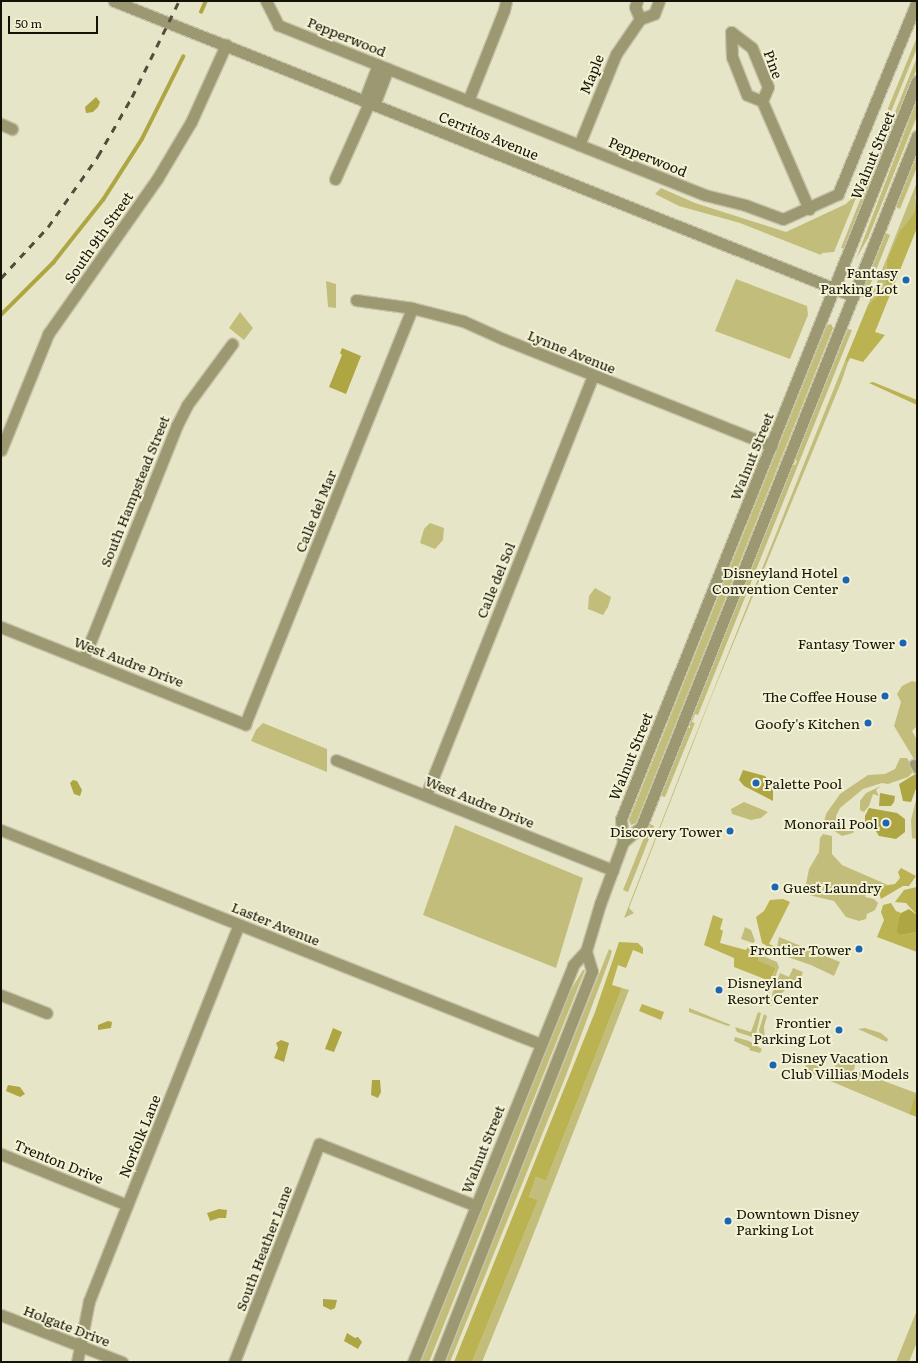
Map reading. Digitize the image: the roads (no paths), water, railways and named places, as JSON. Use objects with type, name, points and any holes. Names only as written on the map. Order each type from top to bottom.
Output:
[{"type":"street","name":"Cerritos Avenue","points":[[114,1],[853,296]]},
{"type":"street","name":"Pepperwood","points":[[266,1],[278,24],[705,195],[745,204],[783,219],[809,209],[838,194],[915,1]]},
{"type":"street","points":[[468,101],[504,10],[506,1]]},
{"type":"street","points":[[637,1],[635,7],[640,19]]},
{"type":"street","name":"Maple","points":[[579,145],[616,54],[640,19],[654,14],[659,1]]},
{"type":"street","name":"Pine","points":[[731,32],[752,48],[768,88],[762,101],[747,95],[732,57],[731,32]]},
{"type":"street","name":"South 9th Street","points":[[1,450],[48,334],[157,179],[191,122],[226,45]]},
{"type":"street","points":[[335,179],[369,103],[383,67]]},
{"type":"street","name":"Walnut Street","points":[[413,1362],[573,965],[586,951],[624,842],[622,819],[917,81]]},
{"type":"street","points":[[762,101],[809,209]]},
{"type":"street","points":[[1,124],[12,129]]},
{"type":"street","name":"Walnut Street","points":[[624,842],[641,827],[917,136]]},
{"type":"street","name":"Lynne Avenue","points":[[356,300],[412,308],[463,321],[593,376],[772,446]]},
{"type":"street","name":"Calle del Mar","points":[[245,724],[412,308]]},
{"type":"street","name":"South Hampstead Street","points":[[83,660],[177,425],[187,405],[232,344]]},
{"type":"street","name":"Calle del Sol","points":[[426,795],[593,376]]},
{"type":"street","name":"West Audre Drive","points":[[1,627],[245,724]]},
{"type":"street","name":"West Audre Drive","points":[[336,760],[613,870]]},
{"type":"street","name":"Laster Avenue","points":[[1,830],[540,1044]]},
{"type":"street","name":"Norfolk Lane","points":[[77,1362],[89,1302],[239,925]]},
{"type":"street","points":[[438,1362],[592,971],[586,951]]},
{"type":"street","points":[[1,995],[48,1013]]},
{"type":"street","name":"South Heather Lane","points":[[234,1362],[320,1144],[476,1206]]},
{"type":"street","name":"Trenton Drive","points":[[1,1154],[128,1205]]},
{"type":"street","name":"Holgate Drive","points":[[1,1315],[122,1362]]},
{"type":"waterway","points":[[201,12],[206,1]]},
{"type":"waterway","points":[[1,315],[53,263],[103,200],[142,139],[183,57]]},
{"type":"railway","points":[[1,278],[48,227],[98,156],[132,97],[179,1]]},
{"type":"place","name":"Fantasy Parking Lot","points":[[906,280]]},
{"type":"place","name":"Disneyland Hotel Convention Center","points":[[846,580]]},
{"type":"place","name":"Fantasy Tower","points":[[903,643]]},
{"type":"place","name":"The Coffee House","points":[[885,696]]},
{"type":"place","name":"Goofy's Kitchen","points":[[868,723]]},
{"type":"place","name":"Palette Pool","points":[[756,783]]},
{"type":"place","name":"Monorail Pool","points":[[886,823]]},
{"type":"place","name":"Discovery Tower","points":[[730,831]]},
{"type":"place","name":"Guest Laundry","points":[[775,887]]},
{"type":"place","name":"Frontier Tower","points":[[859,949]]},
{"type":"place","name":"Disneyland Resort Center","points":[[719,990]]},
{"type":"place","name":"Frontier Parking Lot","points":[[839,1030]]},
{"type":"place","name":"Disney Vacation Club Villias Models","points":[[773,1065]]},
{"type":"place","name":"Downtown Disney Parking Lot","points":[[728,1221]]}]
